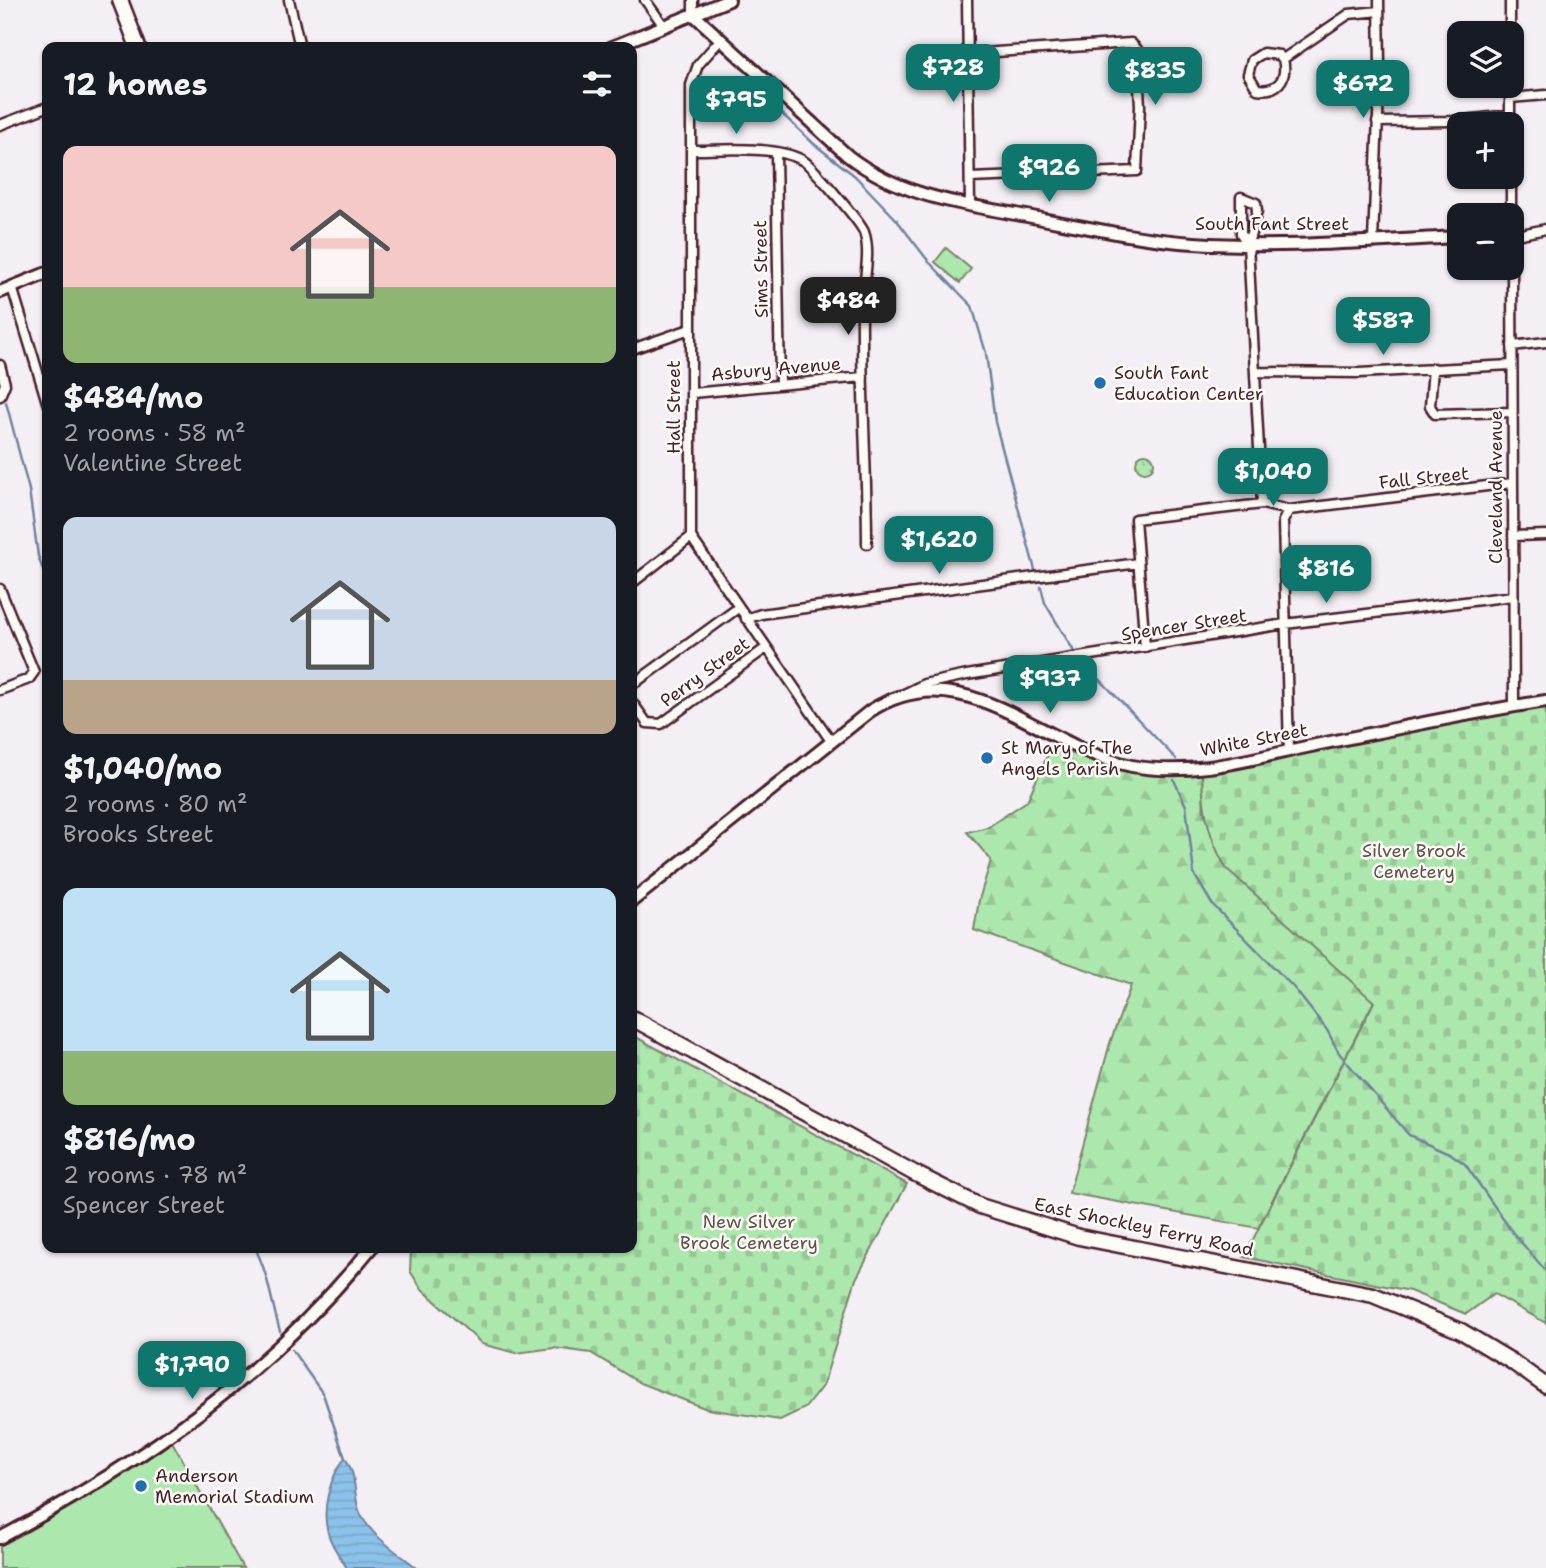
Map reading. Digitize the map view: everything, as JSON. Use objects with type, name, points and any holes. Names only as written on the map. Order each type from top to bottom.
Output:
[{"type":"highway","points":[[120,0],[136,42]]},
{"type":"highway","name":"East Shockley Ferry Road","points":[[637,1021],[914,1174],[980,1206],[1069,1235],[1373,1295],[1461,1331],[1546,1386]]},
{"type":"street","points":[[289,0],[299,42]]},
{"type":"street","points":[[645,0],[664,26]]},
{"type":"street","points":[[693,0],[693,15]]},
{"type":"street","points":[[624,42],[729,0]]},
{"type":"street","points":[[967,0],[970,205]]},
{"type":"street","points":[[1373,241],[1379,0]]},
{"type":"street","points":[[1510,0],[1510,21]]},
{"type":"street","points":[[1283,60],[1349,14],[1379,11]]},
{"type":"street","name":"South Fant Street","points":[[693,15],[865,169],[914,193],[1192,243],[1248,244],[1447,238]]},
{"type":"street","name":"Hall Street","points":[[691,537],[690,329],[694,74],[709,49],[720,40]]},
{"type":"street","points":[[966,54],[1131,43],[1137,49],[1140,106],[1137,171],[970,178]]},
{"type":"street","points":[[1263,53],[1279,55],[1283,60],[1284,78],[1279,85],[1269,90],[1256,89],[1248,74],[1252,60],[1263,53]]},
{"type":"street","points":[[1524,97],[1546,95]]},
{"type":"street","points":[[1510,98],[1510,112]]},
{"type":"street","points":[[0,125],[42,109]]},
{"type":"street","points":[[1377,122],[1447,121]]},
{"type":"street","points":[[692,150],[791,155],[808,164],[863,231],[866,244],[862,309],[867,544]]},
{"type":"street","name":"Sims Street","points":[[776,154],[780,384]]},
{"type":"street","points":[[1248,244],[1241,234],[1241,197],[1255,203],[1257,211],[1248,244],[1262,504]]},
{"type":"street","points":[[1524,234],[1546,229]]},
{"type":"street","points":[[0,292],[42,275]]},
{"type":"street","name":"Cleveland Avenue","points":[[1512,280],[1514,706]]},
{"type":"street","points":[[12,287],[42,386]]},
{"type":"street","points":[[637,347],[690,329]]},
{"type":"street","points":[[1511,346],[1546,342]]},
{"type":"street","points":[[0,365],[5,384],[0,396]]},
{"type":"street","points":[[1255,372],[1359,373],[1511,365]]},
{"type":"street","points":[[1433,368],[1430,407],[1435,414],[1512,412]]},
{"type":"street","name":"Asbury Avenue","points":[[692,393],[863,377]]},
{"type":"street","name":"Fall Street","points":[[1138,563],[1135,519],[1262,504],[1289,510],[1512,483]]},
{"type":"street","points":[[1289,510],[1283,521],[1289,751]]},
{"type":"street","points":[[1513,536],[1546,535]]},
{"type":"street","points":[[637,579],[691,537],[831,741]]},
{"type":"street","points":[[746,619],[761,614],[1138,563],[1144,647]]},
{"type":"street","points":[[0,589],[34,672],[29,679],[0,690]]},
{"type":"street","name":"Spencer Street","points":[[906,693],[924,684],[954,677],[1285,624],[1513,596]]},
{"type":"street","points":[[637,681],[738,608]]},
{"type":"street","name":"Perry Street","points":[[637,709],[647,723],[660,724],[765,648]]},
{"type":"street","name":"White Street","points":[[637,897],[870,711],[906,693],[940,691],[977,699],[1008,711],[1095,755],[1157,769],[1225,767],[1289,751],[1546,701]]},
{"type":"street","points":[[0,1538],[94,1486],[197,1417],[287,1340],[366,1253]]},
{"type":"green space","points":[[946,248],[971,269],[960,283],[935,262]]},
{"type":"green space","points":[[1141,454],[1149,454],[1154,463],[1152,470],[1141,472],[1136,467],[1136,459]]},
{"type":"green space","name":"Silver Brook Cemetery","points":[[1546,706],[1546,1323],[1494,1294],[1466,1314],[1410,1291],[1244,1257],[1374,1002],[1226,868],[1208,822],[1202,774],[1418,726]]},
{"type":"green space","points":[[1052,745],[1089,760],[1125,769],[1163,774],[1202,774],[1204,814],[1374,1001],[1258,1228],[1069,1193],[1110,1043],[1131,985],[974,930],[979,900],[991,860],[967,832],[988,827],[1027,801]]},
{"type":"green space","name":"New Silver Brook Cemetery","points":[[637,1038],[907,1184],[856,1279],[823,1385],[805,1408],[780,1420],[707,1409],[640,1383],[591,1353],[554,1348],[516,1353],[482,1344],[421,1288],[410,1271],[411,1253],[637,1253]]},
{"type":"green space","name":"Anderson Memorial Stadium","points":[[170,1438],[243,1568],[0,1568],[0,1534]]},
{"type":"water","points":[[345,1458],[351,1470],[363,1519],[384,1542],[417,1568],[347,1568],[329,1537],[326,1524],[328,1494]]},
{"type":"waterway","points":[[703,84],[755,95],[777,109],[814,144],[855,176],[896,219],[929,262],[972,306],[986,353],[995,422],[1035,570]]},
{"type":"waterway","points":[[6,402],[29,490],[42,567]]},
{"type":"waterway","points":[[1041,587],[1045,603],[1075,653]]},
{"type":"waterway","points":[[1088,667],[1176,759]]},
{"type":"waterway","points":[[1174,780],[1186,806],[1194,874],[1212,904],[1294,988],[1327,1030],[1339,1053],[1409,1135],[1451,1154],[1465,1164],[1513,1233],[1546,1271]]},
{"type":"waterway","points":[[258,1253],[267,1278],[280,1331]]},
{"type":"waterway","points":[[292,1350],[323,1394],[345,1458]]},
{"type":"place","name":"South Fant Education Center","points":[[1100,383]]},
{"type":"place","name":"St Mary of The Angels Parish","points":[[987,758]]},
{"type":"place","name":"Anderson Memorial Stadium","points":[[141,1486]]}]
